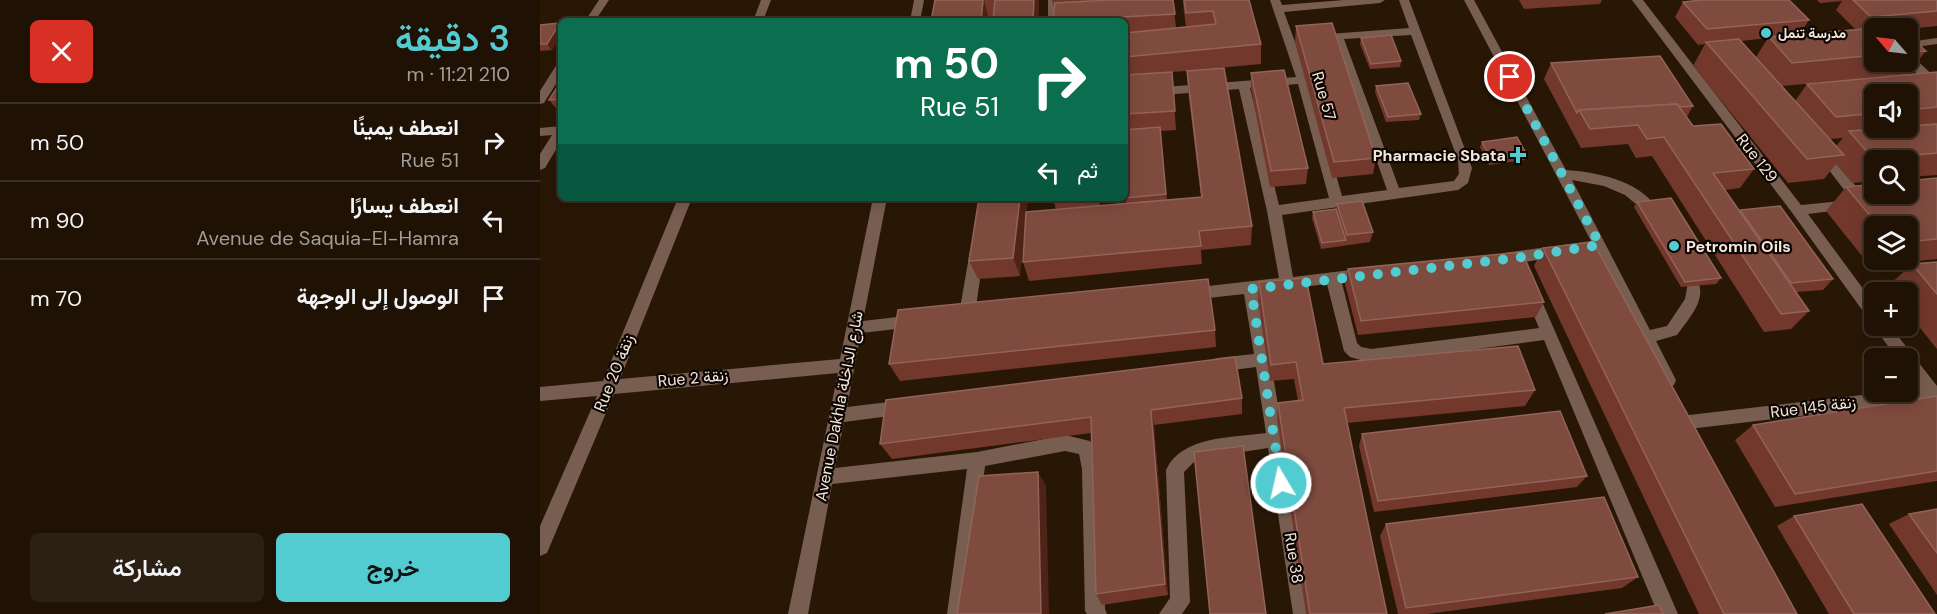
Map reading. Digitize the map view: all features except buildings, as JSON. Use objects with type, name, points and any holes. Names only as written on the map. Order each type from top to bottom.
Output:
[{"type":"street","points":[[592,18],[604,0]]},
{"type":"street","points":[[759,18],[766,0]]},
{"type":"street","points":[[916,18],[920,0]]},
{"type":"street","points":[[1053,0],[1053,18]]},
{"type":"street","points":[[1277,4],[1380,0]]},
{"type":"street","points":[[1274,211],[1458,185],[1465,179],[1464,160],[1404,0]]},
{"type":"street","points":[[1469,0],[1600,245],[1673,390]]},
{"type":"street","name":"Rue 129","points":[[1637,0],[1798,210],[1864,302]]},
{"type":"street","name":"Rue 57","points":[[1277,4],[1294,40],[1337,203]]},
{"type":"street","points":[[1319,38],[1416,31]]},
{"type":"street","points":[[1338,37],[1395,195]]},
{"type":"street","points":[[1918,44],[1937,41]]},
{"type":"street","points":[[1685,64],[1705,63]]},
{"type":"street","points":[[1918,70],[1933,88]]},
{"type":"street","points":[[540,100],[558,72]]},
{"type":"street","points":[[1128,94],[1303,80]]},
{"type":"street","points":[[1244,86],[1274,211],[1287,283]]},
{"type":"street","points":[[540,132],[558,130]]},
{"type":"street","points":[[540,165],[558,135]]},
{"type":"street","points":[[1798,210],[1868,202],[1814,144]]},
{"type":"street","points":[[1562,174],[1586,176],[1636,194],[1648,206]]},
{"type":"street","name":"Rue 20 زنقة","points":[[540,547],[609,386],[684,201]]},
{"type":"street","name":"Avenue Dakhla شارع الداخلة","points":[[798,614],[879,201]]},
{"type":"street","points":[[968,314],[980,233]]},
{"type":"street","points":[[1493,260],[1521,268],[1600,245]]},
{"type":"street","points":[[1521,268],[1668,614]]},
{"type":"street","points":[[1180,295],[1251,289],[1378,273]]},
{"type":"street","points":[[1333,278],[1350,346],[1356,352],[1371,356],[1549,333]]},
{"type":"street","points":[[1646,337],[1672,331],[1692,300],[1693,286]]},
{"type":"street","name":"Rue 38","points":[[1251,289],[1303,614]]},
{"type":"street","points":[[854,328],[933,318]]},
{"type":"street","points":[[1889,336],[1898,348]]},
{"type":"street","points":[[1202,368],[1261,360]]},
{"type":"street","name":"Rue 2 زنقة","points":[[540,394],[847,365]]},
{"type":"street","points":[[1918,373],[1935,393]]},
{"type":"street","name":"Rue 145 زنقة","points":[[1689,422],[1935,393]]},
{"type":"street","points":[[837,416],[919,405]]},
{"type":"street","points":[[1169,614],[1180,602],[1175,470],[1193,452],[1274,439]]},
{"type":"street","points":[[825,477],[977,460],[1065,443],[1084,447],[1089,456],[1091,469],[1095,611],[1097,614]]},
{"type":"street","points":[[957,614],[977,460]]},
{"type":"place","name":"مدرسة تنمل","points":[[1766,33]]},
{"type":"place","name":"Pharmacie Sbata","points":[[1518,155]]},
{"type":"place","name":"Petromin Oils","points":[[1674,246]]},
{"type":"route","points":[[1281,483],[1251,289],[1516,258],[1600,245],[1510,77]]}]
